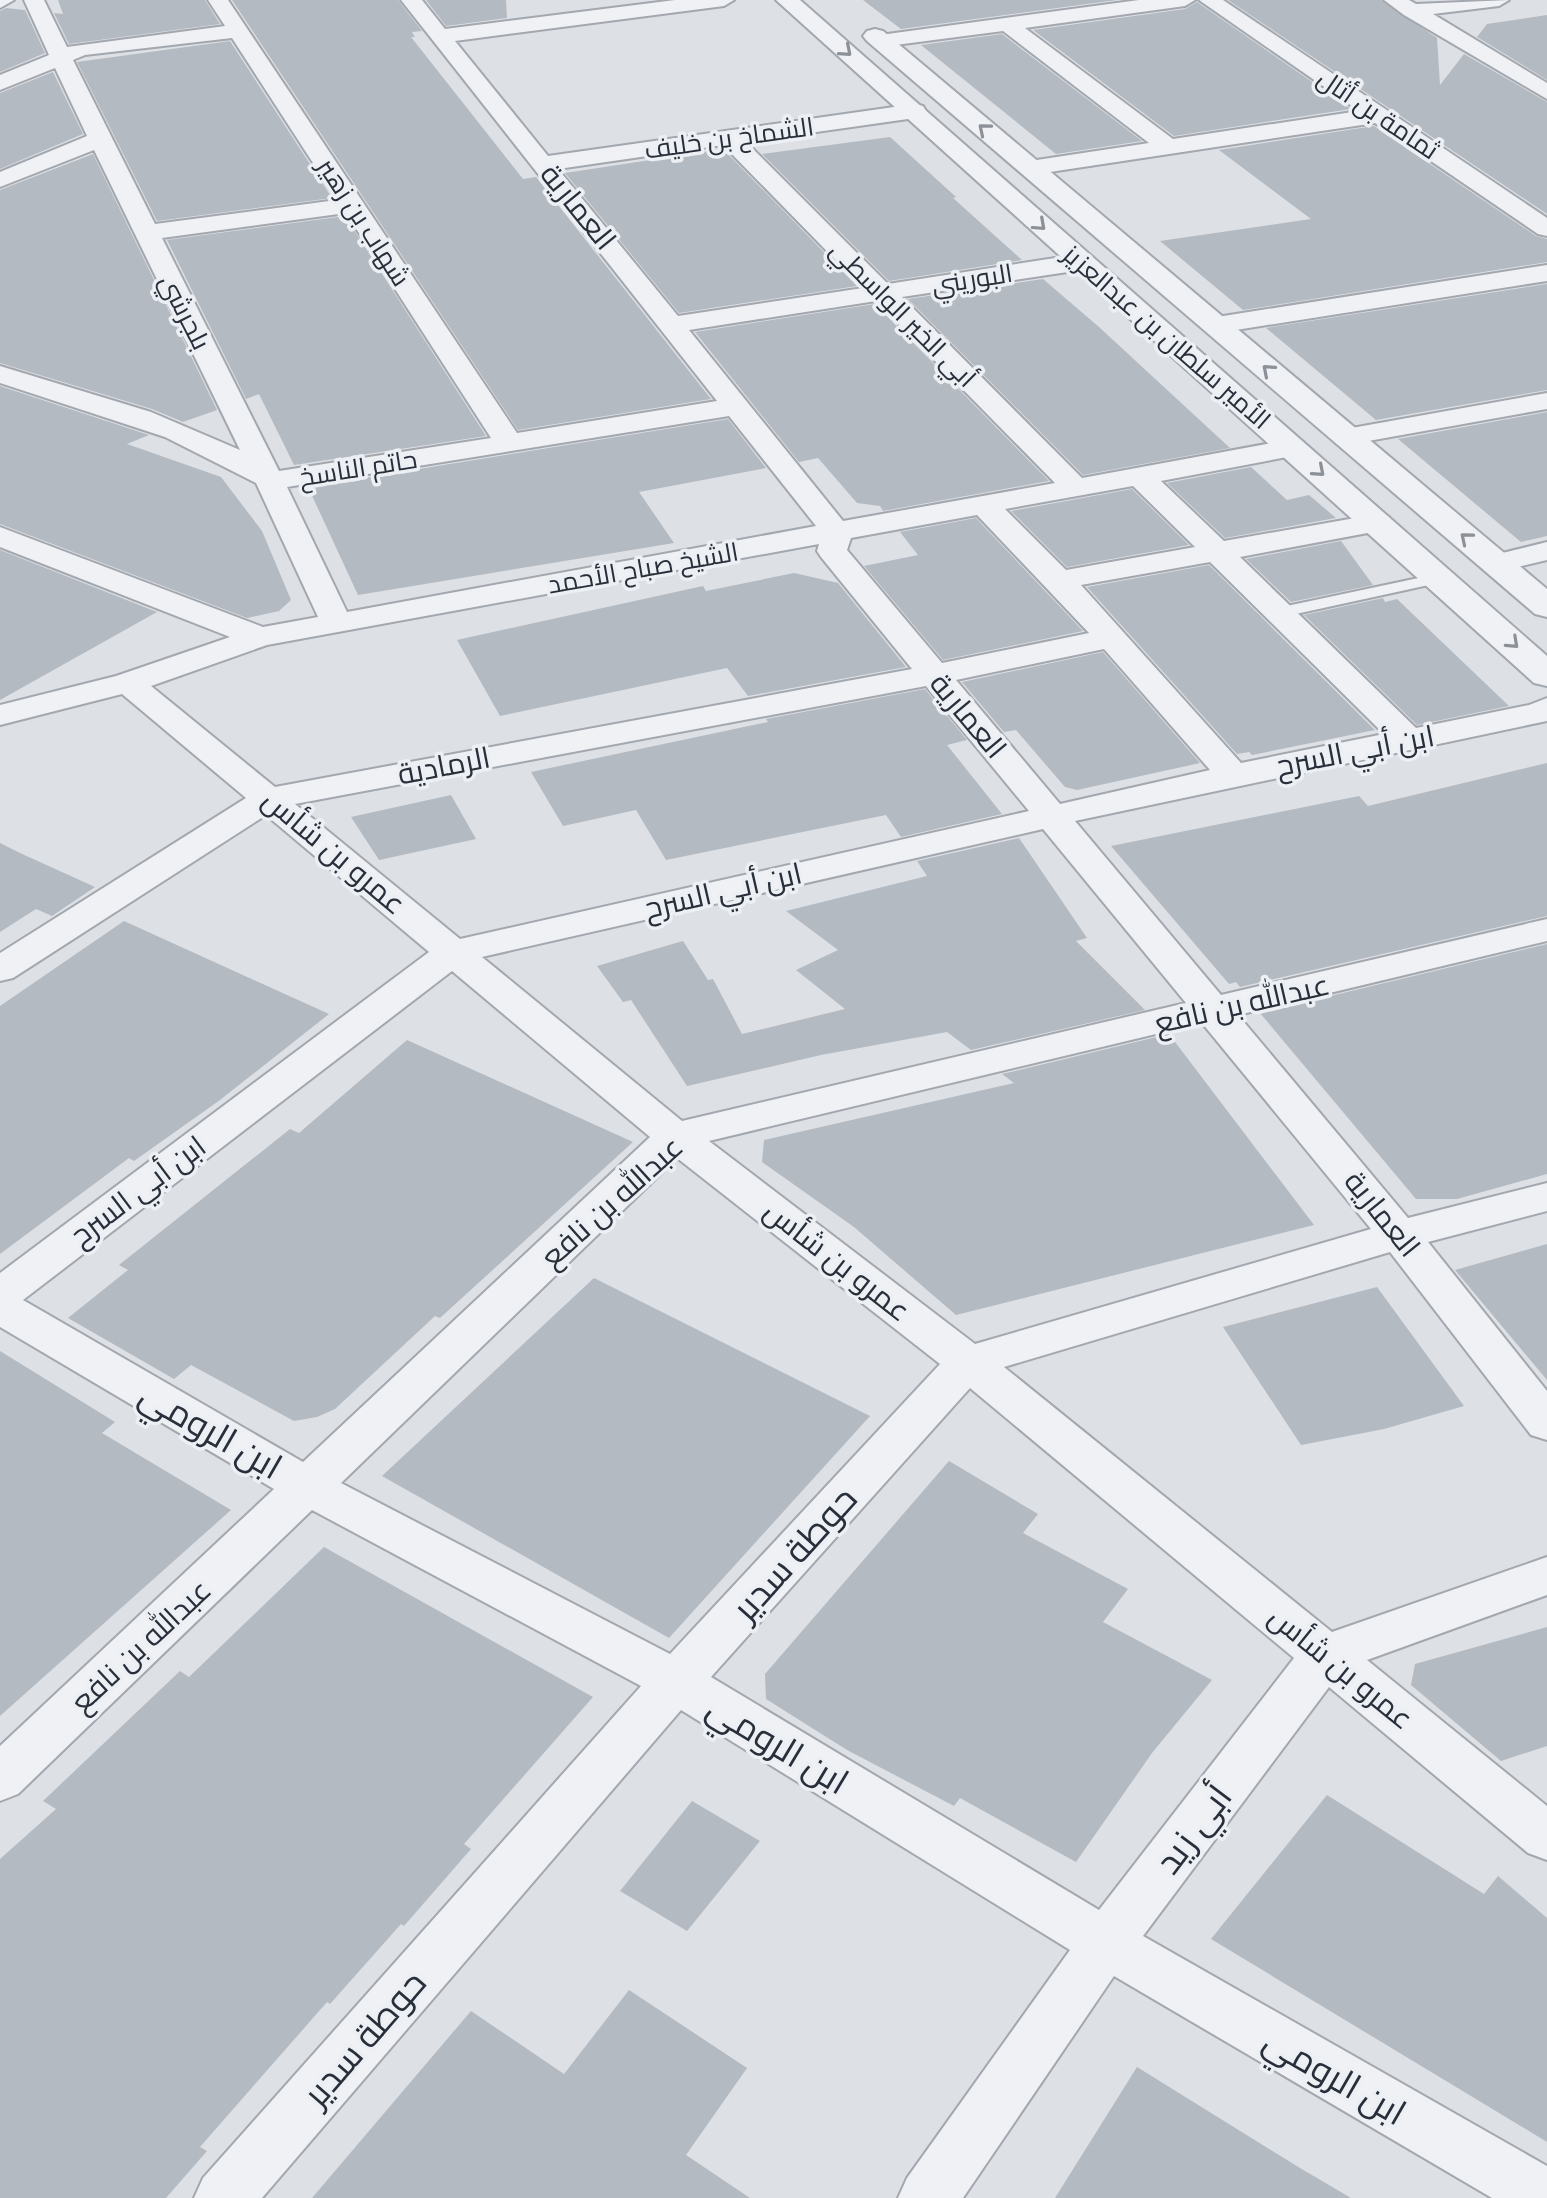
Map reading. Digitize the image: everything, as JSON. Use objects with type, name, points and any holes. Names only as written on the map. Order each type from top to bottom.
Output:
[{"type":"street","name":"بلجرشي","points":[[34,0],[144,233],[273,481],[337,623]]},
{"type":"street","name":"شهاب بن زهير","points":[[218,0],[510,445]]},
{"type":"street","name":"العمارية","points":[[411,0],[837,533],[832,551],[1399,1235],[1547,1423]]},
{"type":"street","points":[[442,36],[724,0]]},
{"type":"street","name":"الأمير سلطان بن عبدالعزيز","points":[[787,0],[1442,578],[1547,675]]},
{"type":"street","points":[[1018,0],[1043,20]]},
{"type":"street","points":[[880,41],[1185,0]]},
{"type":"street","name":"ثمامة بن أثال","points":[[1209,0],[1547,229]]},
{"type":"street","points":[[1402,6],[1499,0]]},
{"type":"street","points":[[1402,6],[1547,92]]},
{"type":"street","name":"الأمير سلطان بن عبدالعزيز","points":[[856,20],[1547,607]]},
{"type":"street","points":[[1007,24],[1167,146]]},
{"type":"street","points":[[0,83],[81,49],[239,31]]},
{"type":"street","name":"الشماخ بن خليف","points":[[543,164],[915,111]]},
{"type":"street","points":[[1030,168],[1380,115]]},
{"type":"street","points":[[0,180],[101,139]]},
{"type":"street","name":"أبي الخير الواسطي","points":[[730,139],[1077,489]]},
{"type":"street","points":[[144,233],[353,205]]},
{"type":"street","name":"البوريني","points":[[673,325],[1081,262]]},
{"type":"street","points":[[1217,325],[1547,273]]},
{"type":"street","name":"حاتم الناسخ","points":[[0,374],[190,435],[233,455],[273,481],[735,407]]},
{"type":"street","points":[[1346,437],[1547,401]]},
{"type":"street","name":"الشيخ صباح الأحمد","points":[[0,715],[128,683],[260,637],[1293,448]]},
{"type":"street","points":[[1141,477],[1282,612],[1409,740]]},
{"type":"street","points":[[985,506],[1059,580],[1108,639],[1233,775]]},
{"type":"street","points":[[1059,580],[1378,523]]},
{"type":"street","points":[[0,536],[260,637]]},
{"type":"street","points":[[1497,563],[1547,551]]},
{"type":"street","name":"الرمادية","points":[[0,970],[270,798],[932,675],[1108,639]]},
{"type":"street","name":"عمرو بن شأس","points":[[128,683],[675,1136],[968,1362],[1547,1837]]},
{"type":"street","name":"ابن أبي السرح","points":[[0,1295],[453,952],[1233,775],[1539,713],[1547,708]]},
{"type":"street","name":"عبدالله بن نافع","points":[[0,1779],[310,1488],[675,1136],[1215,1011],[1547,930]]},
{"type":"street","points":[[968,1362],[1399,1235],[1547,1197]]},
{"type":"street","name":"ابن الرومي","points":[[0,1307],[310,1488],[676,1681],[1106,1943],[1547,2198]]},
{"type":"street","name":"حوطة سدير","points":[[224,2198],[676,1681],[968,1362]]},
{"type":"street","points":[[1325,1655],[1547,1576]]},
{"type":"street","name":"أبي زيد","points":[[928,2198],[1106,1943],[1325,1655]]},
{"type":"lane","points":[[1282,612],[1442,578]]},
{"type":"building","points":[[58,0],[205,0],[220,24],[69,44],[54,13],[63,14]]},
{"type":"building","points":[[232,0],[398,0],[422,31],[412,32],[415,37],[411,37],[523,179],[536,177],[711,399],[518,430]]},
{"type":"building","points":[[426,0],[506,0],[507,18],[446,26]]},
{"type":"building","points":[[863,0],[1117,0],[901,29]]},
{"type":"building","points":[[1228,0],[1381,0],[1437,38],[1440,85],[1464,54],[1547,102],[1547,214]]},
{"type":"building","points":[[1197,2],[1351,109],[1174,136],[1033,30],[1185,9]]},
{"type":"building","points":[[6,8],[25,10],[45,53],[0,72],[0,11]]},
{"type":"building","points":[[1547,15],[1547,80],[1477,37],[1487,24]]},
{"type":"building","points":[[1002,34],[1142,141],[1056,154],[921,45]]},
{"type":"building","points":[[230,41],[332,198],[157,221],[77,62]]},
{"type":"building","points":[[53,72],[83,134],[0,169],[0,93]]},
{"type":"building","points":[[1374,126],[1536,236],[1547,239],[1547,262],[1243,310],[1160,241],[1311,219],[1219,150]]},
{"type":"building","points":[[890,137],[1022,260],[889,281],[762,154]]},
{"type":"building","points":[[723,149],[857,286],[679,313],[565,173]]},
{"type":"building","points":[[93,154],[217,410],[183,422],[152,409],[0,363],[0,190]]},
{"type":"building","points":[[345,216],[486,436],[294,465],[259,394],[246,399],[167,240]]},
{"type":"building","points":[[1043,279],[1230,448],[1083,475],[908,299]]},
{"type":"building","points":[[1547,284],[1547,390],[1376,420],[1266,328]]},
{"type":"building","points":[[875,304],[1049,481],[883,511],[880,506],[857,503],[818,458],[799,462],[695,332]]},
{"type":"building","points":[[0,386],[149,435],[127,444],[221,477],[262,531],[291,600],[279,611],[247,618],[0,524]]},
{"type":"building","points":[[1547,412],[1547,536],[1521,542],[1398,439]]},
{"type":"building","points":[[728,419],[766,468],[639,492],[674,543],[358,595],[308,487]]},
{"type":"building","points":[[1251,467],[1287,500],[1309,495],[1336,518],[1225,538],[1167,483]]},
{"type":"building","points":[[1132,489],[1189,545],[1067,567],[1011,511]]},
{"type":"building","points":[[976,518],[1083,631],[943,660],[864,566],[918,555],[900,532]]},
{"type":"building","points":[[1341,541],[1373,585],[1291,602],[1246,559]]},
{"type":"building","points":[[0,550],[157,612],[0,700]]},
{"type":"building","points":[[1209,565],[1375,730],[1252,755],[1249,752],[1237,754],[1087,587]]},
{"type":"building","points":[[794,573],[838,583],[906,667],[748,696],[727,668],[500,716],[457,640],[703,586],[706,591]]},
{"type":"building","points":[[1383,598],[1385,602],[1397,599],[1509,706],[1417,725],[1304,615]]},
{"type":"building","points":[[1103,652],[1200,763],[1077,790],[1065,787],[1016,730],[1004,732],[962,682]]},
{"type":"building","points":[[925,689],[967,740],[947,745],[1002,814],[901,837],[886,815],[666,860],[636,810],[563,826],[531,772],[768,722],[766,719]]},
{"type":"building","points":[[1547,763],[1547,916],[1240,987],[1236,982],[1229,984],[1111,846],[1359,796],[1368,806]]},
{"type":"building","points":[[451,795],[476,839],[379,860],[351,817]]},
{"type":"building","points":[[1019,838],[1087,938],[1076,941],[1145,1010],[971,1050],[947,1032],[821,1055],[687,1086],[631,1000],[623,1002],[597,966],[683,941],[708,980],[713,979],[742,1034],[845,1009],[796,970],[838,950],[786,911],[927,876],[917,861]]},
{"type":"building","points":[[0,843],[95,887],[52,916],[36,909],[0,932]]},
{"type":"building","points":[[124,921],[329,1014],[220,1100],[134,1161],[129,1158],[0,1254],[0,1006]]},
{"type":"building","points":[[1547,944],[1547,1174],[1457,1199],[1416,1199],[1260,1013]]},
{"type":"building","points":[[1169,1034],[1314,1225],[956,1315],[854,1227],[762,1162],[764,1140],[1014,1083],[1002,1074]]},
{"type":"building","points":[[407,1040],[633,1142],[440,1318],[435,1316],[335,1409],[317,1417],[294,1421],[191,1365],[174,1379],[68,1318],[128,1270],[119,1265],[290,1129],[299,1133]]},
{"type":"building","points":[[1547,1244],[1547,1380],[1455,1270]]},
{"type":"building","points":[[594,1278],[870,1416],[669,1638],[382,1476]]},
{"type":"building","points":[[1377,1287],[1464,1406],[1384,1429],[1301,1445],[1223,1327]]},
{"type":"building","points":[[0,1351],[115,1422],[102,1433],[231,1510],[0,1716]]},
{"type":"building","points":[[949,1461],[1038,1514],[1023,1533],[1128,1589],[1103,1622],[1212,1680],[1152,1753],[1076,1862],[960,1798],[954,1806],[847,1750],[766,1699],[765,1674]]},
{"type":"building","points":[[324,1547],[593,1697],[464,1844],[471,1849],[404,1926],[401,1924],[330,2004],[327,2002],[200,2147],[207,2151],[166,2198],[0,2198],[0,1859],[56,1809],[43,1801],[180,1671],[189,1677]]},
{"type":"building","points":[[1547,1627],[1547,1746],[1501,1761],[1411,1685],[1415,1664]]},
{"type":"building","points":[[1327,1795],[1484,1894],[1498,1876],[1547,1918],[1547,2142],[1211,1939]]},
{"type":"building","points":[[692,1801],[760,1841],[687,1931],[620,1891]]},
{"type":"building","points":[[629,1990],[747,2068],[686,2155],[750,2198],[312,2198],[471,2011],[564,2074]]},
{"type":"building","points":[[1137,2067],[1300,2168],[1351,2198],[1055,2198]]}]
